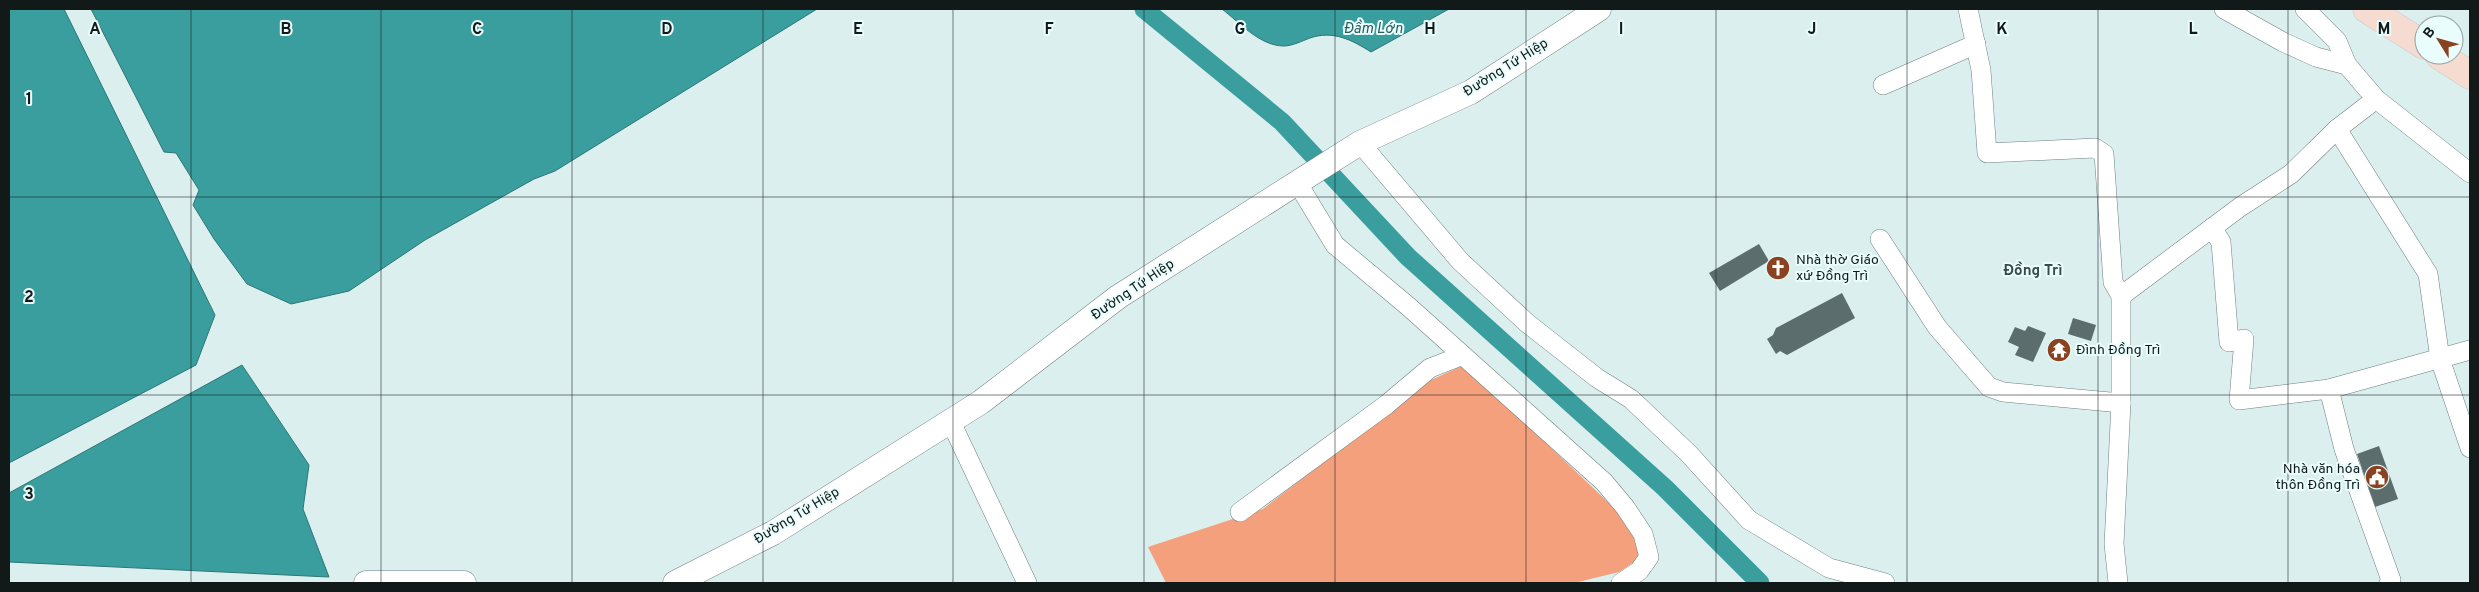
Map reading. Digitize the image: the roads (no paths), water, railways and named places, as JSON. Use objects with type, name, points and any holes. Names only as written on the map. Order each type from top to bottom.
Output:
[{"type":"main road","points":[[2367,9],[2414,39]]},
{"type":"main road","points":[[2454,65],[2470,75]]},
{"type":"street","name":"Đường Tứ Hiệp","points":[[675,583],[773,533],[980,402],[1118,297],[1355,147],[1472,92],[1599,9]]},
{"type":"street","points":[[1968,9],[1981,70],[1988,153],[2095,148],[2104,154],[2112,282],[2122,296],[2121,403],[2114,544],[2118,583]]},
{"type":"street","points":[[2224,9],[2283,42],[2316,57],[2347,65]]},
{"type":"street","points":[[2305,9],[2337,41],[2347,65],[2376,99],[2470,173]]},
{"type":"street","points":[[1883,84],[1976,44]]},
{"type":"street","points":[[2122,296],[2212,228],[2291,174],[2337,129],[2376,99]]},
{"type":"street","points":[[2337,129],[2428,274],[2440,359],[2470,448]]},
{"type":"street","points":[[1355,147],[1460,261],[1527,323],[1596,378],[1631,399],[1689,454],[1750,520],[1829,568],[1885,583]]},
{"type":"street","points":[[1306,178],[1335,245],[1409,307],[1461,356],[1573,452],[1604,482],[1625,507],[1643,534],[1649,557],[1639,570],[1621,583]]},
{"type":"street","points":[[2212,228],[2221,242],[2228,342],[2244,339],[2239,400],[2329,390],[2470,350]]},
{"type":"street","points":[[1880,239],[1937,327],[1989,387],[2003,392],[2121,403]]},
{"type":"street","points":[[1240,512],[1386,405],[1430,368],[1461,356]]},
{"type":"street","points":[[2329,390],[2344,448],[2376,532],[2391,580],[2389,583]]},
{"type":"street","points":[[950,420],[1027,583]]},
{"type":"street","points":[[366,583],[464,583]]},
{"type":"water","points":[[9,9],[64,9],[215,315],[196,365],[9,463]]},
{"type":"water","points":[[91,9],[817,9],[555,171],[534,179],[425,240],[349,291],[291,304],[247,284],[214,239],[193,205],[199,190],[176,153],[164,152]]},
{"type":"water","name":"Đầm Lớn","points":[[1222,9],[1449,9],[1371,52],[1349,40],[1327,35],[1310,38],[1290,45],[1275,45],[1251,33]]},
{"type":"water","points":[[242,365],[309,465],[303,509],[329,577],[9,562],[9,493]]},
{"type":"waterway","points":[[1144,9],[1282,122],[1408,257],[1665,488],[1760,583]]},
{"type":"place","name":"Nhà thờ Giáo xứ Đồng Trì","points":[[1778,268]]},
{"type":"place","name":"Đình Đồng Trì","points":[[2059,350]]},
{"type":"place","name":"Nhà văn hóa thôn Đồng Trì","points":[[2377,477]]},
{"type":"district","name":"Đồng Trì","points":[[2033,271]]}]
